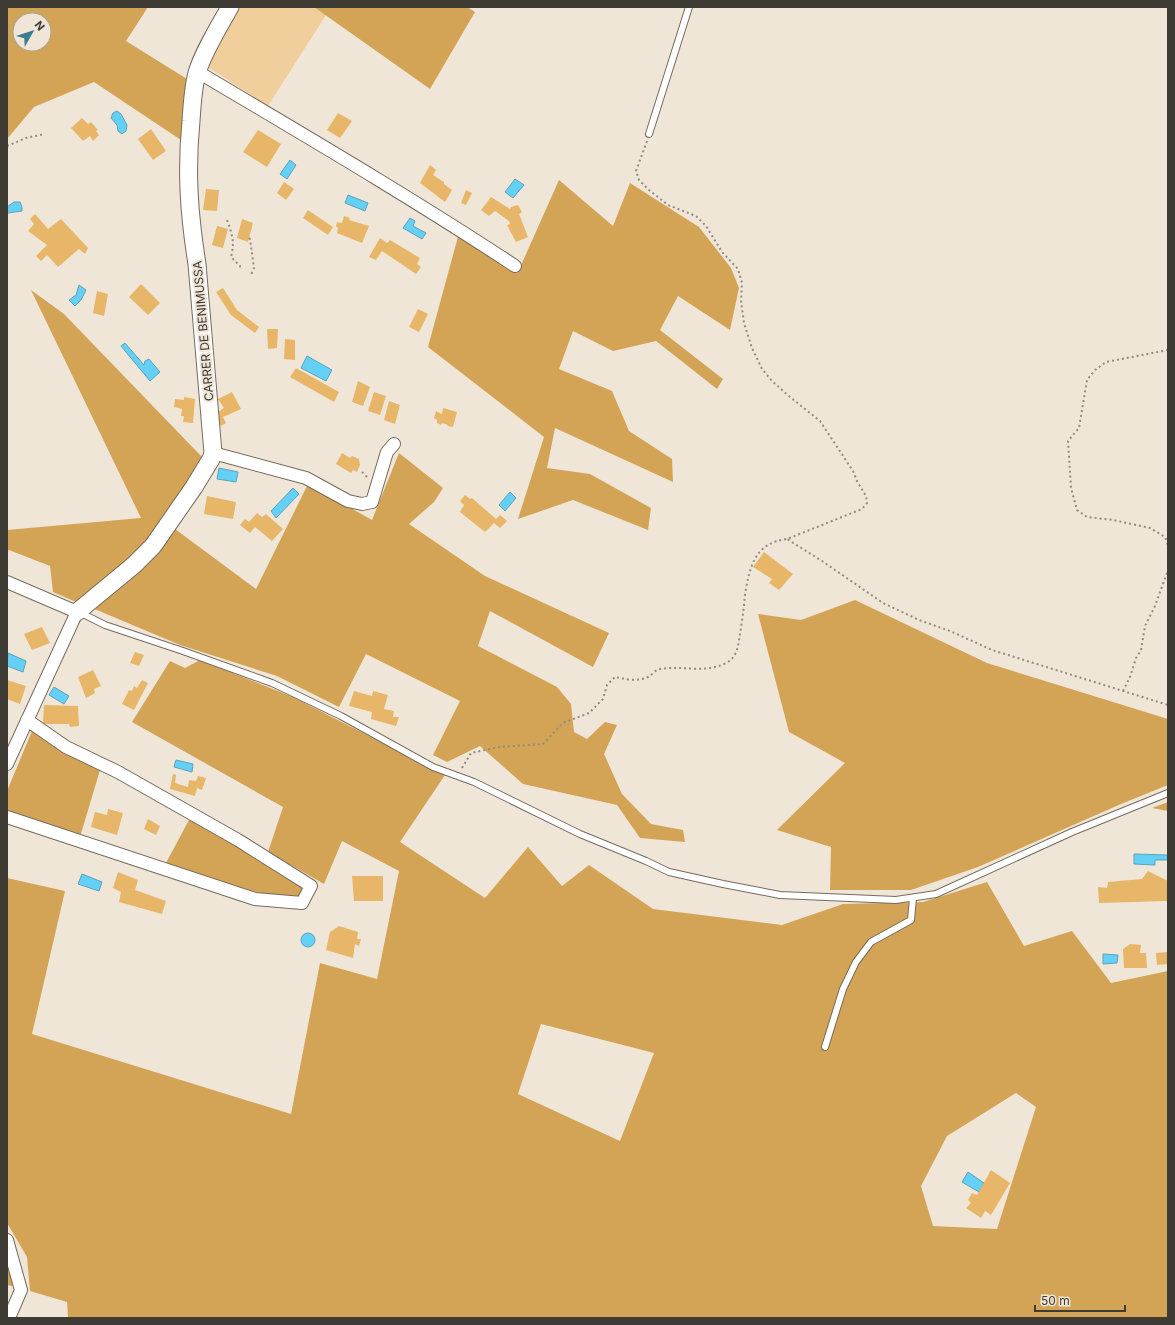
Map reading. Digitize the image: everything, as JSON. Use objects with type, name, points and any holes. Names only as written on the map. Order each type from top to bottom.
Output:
[{"type":"street","name":"CARRER DE BENIMUSSA","points":[[213,453],[197,264],[192,234],[189,199],[188,149],[193,91],[198,72],[203,59],[230,7]]},
{"type":"street","points":[[198,72],[349,162],[478,241],[515,266]]},
{"type":"street","points":[[7,764],[77,612],[134,565],[153,546],[194,488],[213,453],[306,478],[348,501],[362,504],[372,502],[387,452],[394,444]]},
{"type":"street","points":[[7,582],[77,612]]},
{"type":"street","points":[[7,817],[255,899],[302,903],[311,886],[238,840],[118,772],[66,747],[27,720]]},
{"type":"street","points":[[7,1240],[21,1290],[9,1318]]},
{"type":"lane","points":[[649,134],[689,7]]},
{"type":"lane","points":[[77,612],[105,625],[272,683],[340,716],[433,766],[474,782],[580,834],[669,872],[780,895],[896,900],[936,894],[1072,832],[1168,793]]},
{"type":"lane","points":[[825,1047],[843,989],[856,962],[870,942],[911,920],[913,898]]},
{"type":"path","points":[[7,146],[26,138],[45,134]]},
{"type":"path","points":[[458,776],[471,753],[499,747],[543,744],[563,723],[589,712],[603,699],[607,685],[615,677],[630,680],[647,678],[659,669],[710,668],[728,662],[737,652],[750,568],[762,548],[779,540],[786,540],[862,509],[867,503],[866,496],[853,471],[820,421],[772,381],[762,369],[752,348],[744,323],[741,301],[742,283],[738,269],[722,252],[706,226],[696,216],[668,205],[639,180],[636,171],[649,134]]},
{"type":"path","points":[[227,220],[233,234],[234,248],[231,257],[240,266],[240,270]]},
{"type":"path","points":[[249,238],[254,268],[251,275]]},
{"type":"path","points":[[1168,350],[1106,362],[1095,370],[1087,380],[1079,428],[1068,441],[1071,488],[1077,510],[1087,517],[1113,520],[1150,528],[1165,537],[1168,545]]},
{"type":"path","points":[[786,540],[822,561],[883,603],[919,620],[950,631],[992,650],[1168,705]]},
{"type":"path","points":[[1123,691],[1141,650],[1145,626],[1155,606],[1168,570]]},
{"type":"shaded area","points":[[7,7],[148,7],[126,41],[187,79],[184,142],[94,82],[34,107],[7,139]]},
{"type":"shaded area","points":[[239,7],[314,7],[326,15],[268,106],[206,66]]},
{"type":"shaded area","points":[[314,7],[467,7],[475,12],[430,89]]},
{"type":"shaded area","points":[[559,180],[613,226],[630,183],[699,227],[731,268],[739,288],[730,330],[678,296],[660,330],[723,379],[717,389],[656,341],[613,351],[573,331],[559,369],[612,391],[629,431],[672,459],[673,482],[555,428],[547,468],[590,474],[651,508],[648,530],[573,500],[518,519],[544,437],[428,347],[459,233],[518,272]]},
{"type":"shaded area","points":[[31,290],[64,314],[202,457],[164,520],[124,566],[76,602],[53,592],[50,566],[9,550],[7,551],[7,530],[141,518]]},
{"type":"shaded area","points":[[399,453],[443,488],[434,502],[409,524],[485,576],[609,633],[593,667],[490,611],[478,646],[557,687],[571,704],[574,732],[587,739],[605,722],[617,725],[604,754],[622,794],[651,824],[683,830],[685,842],[640,838],[617,805],[523,784],[480,746],[447,762],[433,755],[460,701],[366,654],[339,707],[277,676],[180,645],[92,608],[175,529],[256,589],[308,484],[372,520]]},
{"type":"shaded area","points":[[855,600],[987,663],[1168,719],[1168,785],[978,867],[911,890],[830,890],[831,847],[777,830],[845,763],[789,732],[758,614],[801,620]]},
{"type":"shaded area","points":[[200,660],[293,697],[445,775],[400,842],[485,898],[528,847],[562,886],[589,865],[653,909],[782,925],[843,904],[923,902],[987,882],[1024,946],[1072,931],[1111,983],[1168,971],[1168,1318],[68,1318],[67,1302],[30,1291],[27,1257],[7,1223],[7,878],[65,891],[32,1034],[291,1114],[320,963],[377,979],[399,871],[342,841],[324,884],[268,852],[283,807],[132,722],[170,661],[185,668]],"holes":[[[541,1024],[654,1053],[620,1141],[518,1094]],[[1016,1093],[1036,1107],[997,1229],[933,1226],[921,1186],[947,1136]]]},
{"type":"shaded area","points":[[32,731],[100,770],[80,837],[7,813],[7,791]]},
{"type":"shaded area","points":[[1168,802],[1168,811],[1152,808]]},
{"type":"shaded area","points":[[190,818],[306,887],[299,901],[242,889],[166,863]]},
{"type":"shaded area","points":[[7,1254],[17,1287],[7,1285]]},
{"type":"water","points":[[117,111],[121,114],[127,125],[126,131],[122,134],[118,131],[117,125],[111,118],[113,113]]},
{"type":"water","points":[[290,160],[296,165],[287,179],[280,174]]},
{"type":"water","points":[[515,179],[524,185],[513,198],[505,192]]},
{"type":"water","points":[[348,195],[368,203],[365,211],[345,203]]},
{"type":"water","points":[[14,202],[20,202],[22,211],[8,213],[7,207]]},
{"type":"water","points":[[410,218],[415,221],[413,226],[426,233],[422,239],[403,228]]},
{"type":"water","points":[[79,285],[86,290],[81,300],[75,306],[69,300],[76,295]]},
{"type":"water","points":[[125,343],[144,365],[145,361],[149,359],[160,372],[150,381],[121,346]]},
{"type":"water","points":[[307,356],[332,370],[326,381],[301,368]]},
{"type":"water","points":[[219,468],[238,472],[236,482],[217,479]]},
{"type":"water","points":[[293,488],[299,494],[276,518],[271,511]]},
{"type":"water","points":[[510,492],[516,498],[505,511],[499,505]]},
{"type":"water","points":[[8,653],[26,661],[23,672],[7,666]]},
{"type":"water","points":[[54,687],[69,696],[64,704],[49,695]]},
{"type":"water","points":[[176,760],[193,764],[192,772],[174,767]]},
{"type":"water","points":[[1134,854],[1168,855],[1168,860],[1155,860],[1155,865],[1134,864]]},
{"type":"water","points":[[82,874],[102,882],[99,891],[78,884]]},
{"type":"water","points":[[305,933],[311,933],[315,937],[315,943],[311,947],[305,947],[301,943],[301,937]]},
{"type":"water","points":[[1103,954],[1118,955],[1117,963],[1103,964]]},
{"type":"water","points":[[968,1172],[984,1183],[979,1192],[962,1182]]},
{"type":"building","points":[[338,113],[352,121],[340,138],[327,130]]},
{"type":"building","points":[[82,118],[88,124],[91,122],[98,130],[96,131],[99,135],[93,141],[90,136],[83,141],[71,128]]},
{"type":"building","points":[[151,129],[166,151],[153,160],[138,139]]},
{"type":"building","points":[[258,130],[281,144],[267,167],[243,152]]},
{"type":"building","points":[[430,165],[436,170],[433,175],[444,182],[444,184],[452,190],[445,202],[420,183]]},
{"type":"building","points":[[284,182],[294,189],[286,200],[277,193]]},
{"type":"building","points":[[206,189],[219,190],[217,211],[203,210]]},
{"type":"building","points":[[466,190],[472,193],[466,205],[461,203]]},
{"type":"building","points":[[491,197],[510,209],[511,207],[518,205],[522,212],[519,214],[528,237],[516,242],[507,225],[510,224],[509,221],[495,211],[489,216],[481,210]]},
{"type":"building","points":[[308,210],[333,227],[328,235],[303,218]]},
{"type":"building","points":[[35,214],[48,229],[61,219],[88,248],[85,254],[79,249],[58,267],[47,255],[41,261],[36,256],[47,245],[28,231],[34,224],[30,219]]},
{"type":"building","points":[[344,216],[350,218],[349,220],[369,226],[362,243],[337,233],[337,222],[342,223]]},
{"type":"building","points":[[242,219],[253,223],[248,242],[237,238]]},
{"type":"building","points":[[217,226],[228,229],[223,248],[212,245]]},
{"type":"building","points":[[380,238],[387,243],[390,240],[420,258],[417,264],[421,267],[416,274],[382,251],[376,260],[369,257]]},
{"type":"building","points":[[141,284],[160,303],[148,315],[129,297]]},
{"type":"building","points":[[223,288],[237,310],[259,327],[255,333],[231,315],[216,292]]},
{"type":"building","points":[[97,291],[108,294],[104,316],[93,313]]},
{"type":"building","points":[[418,309],[428,314],[419,332],[409,327]]},
{"type":"building","points":[[267,329],[278,329],[277,348],[268,349]]},
{"type":"building","points":[[285,339],[295,340],[295,360],[284,359]]},
{"type":"building","points":[[296,368],[339,392],[334,402],[290,377]]},
{"type":"building","points":[[358,381],[370,387],[363,406],[352,402]]},
{"type":"building","points":[[232,392],[241,409],[223,417],[226,423],[221,426],[215,414],[224,408],[218,399]]},
{"type":"building","points":[[374,392],[386,396],[380,415],[368,411]]},
{"type":"building","points":[[184,397],[195,399],[193,423],[183,422],[184,416],[181,416],[182,409],[174,407],[175,399],[184,400]]},
{"type":"building","points":[[389,401],[400,405],[395,424],[384,420]]},
{"type":"building","points":[[443,408],[457,412],[453,427],[442,423],[441,425],[437,423],[437,420],[434,418],[436,411],[442,414]]},
{"type":"building","points":[[342,453],[350,458],[352,456],[359,459],[360,465],[357,472],[353,470],[351,473],[336,464]]},
{"type":"building","points":[[465,495],[470,499],[472,498],[496,519],[500,515],[507,521],[500,528],[494,523],[485,532],[460,512],[464,505],[460,501]]},
{"type":"building","points":[[207,496],[236,502],[233,519],[204,514]]},
{"type":"building","points":[[257,513],[262,517],[266,514],[283,529],[272,541],[255,527],[250,533],[240,525],[245,519],[249,522]]},
{"type":"building","points":[[764,552],[793,574],[779,590],[769,583],[772,579],[753,567]]},
{"type":"building","points":[[42,627],[50,643],[32,650],[24,634]]},
{"type":"building","points":[[135,652],[144,655],[139,666],[130,663]]},
{"type":"building","points":[[93,670],[101,686],[94,689],[95,693],[86,698],[78,677]]},
{"type":"building","points":[[7,680],[26,686],[20,704],[7,699]]},
{"type":"building","points":[[142,680],[148,683],[134,710],[122,704],[129,690],[132,691],[134,686],[137,688]]},
{"type":"building","points":[[354,691],[372,696],[373,691],[388,695],[384,709],[394,711],[393,717],[399,717],[396,726],[371,719],[372,712],[349,706]]},
{"type":"building","points":[[44,705],[78,706],[79,726],[70,727],[69,724],[43,724]]},
{"type":"building","points":[[173,774],[176,775],[175,783],[188,787],[189,780],[196,781],[198,776],[206,778],[202,790],[197,788],[195,796],[170,789]]},
{"type":"building","points":[[108,809],[123,813],[117,835],[91,827],[95,812],[107,815]]},
{"type":"building","points":[[148,819],[160,826],[156,835],[144,829]]},
{"type":"building","points":[[1148,871],[1168,881],[1168,901],[1099,903],[1098,887],[1107,888],[1108,882],[1142,879]]},
{"type":"building","points":[[118,872],[138,880],[135,890],[166,901],[162,914],[119,902],[121,892],[113,888]]},
{"type":"building","points":[[352,876],[383,876],[383,901],[354,901]]},
{"type":"building","points":[[339,926],[358,932],[357,939],[361,939],[359,946],[355,944],[353,958],[326,950],[330,932]]},
{"type":"building","points":[[1130,944],[1141,945],[1140,953],[1146,953],[1147,968],[1124,968],[1123,949]]},
{"type":"building","points":[[1168,952],[1168,964],[1157,965],[1156,953]]},
{"type":"building","points":[[991,1170],[1010,1183],[991,1215],[985,1211],[981,1218],[966,1208],[971,1203],[968,1200],[972,1193],[977,1195]]}]
